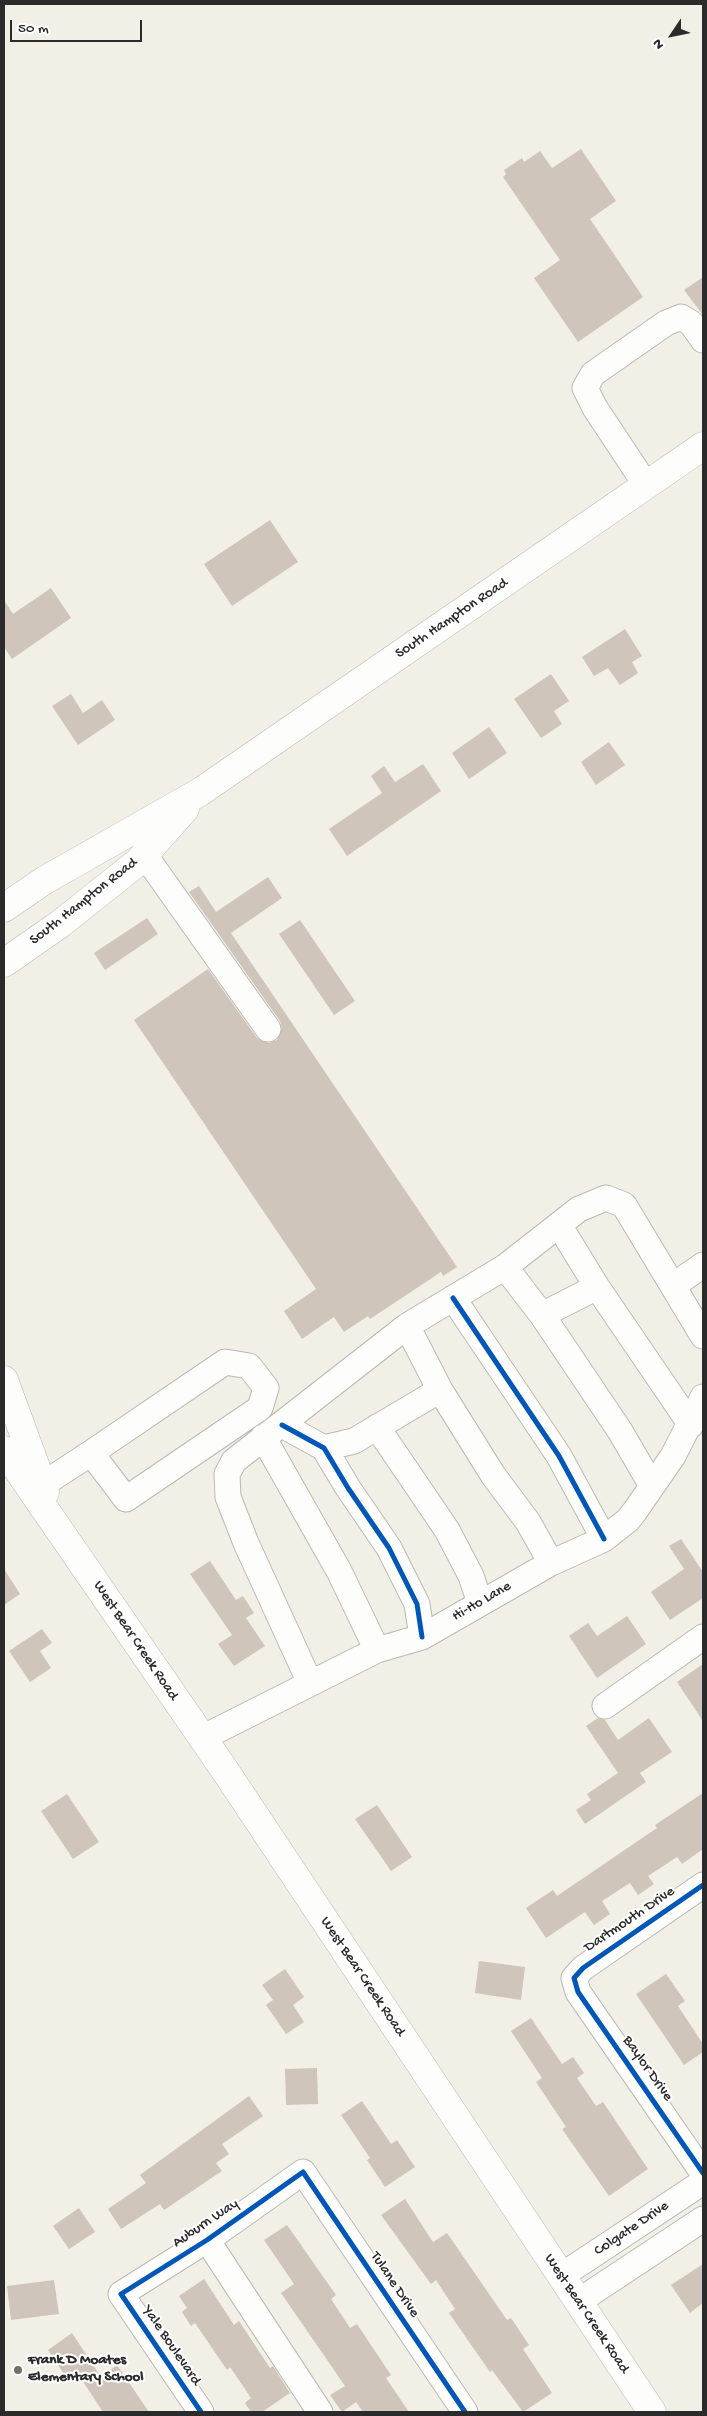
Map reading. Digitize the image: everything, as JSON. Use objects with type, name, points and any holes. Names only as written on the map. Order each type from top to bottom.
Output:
[{"type":"main road","name":"South Hampton Road","points":[[4,908],[45,880],[200,792],[703,446]]},
{"type":"main road","name":"South Hampton Road","points":[[4,963],[60,924],[144,854],[200,792]]},
{"type":"main road","name":"West Bear Creek Road","points":[[4,1380],[42,1485],[68,1544]]},
{"type":"main road","name":"West Bear Creek Road","points":[[4,1450],[202,1738],[652,2412]]},
{"type":"street","points":[[646,485],[595,408],[585,388],[593,374],[666,323],[681,317],[691,323],[703,340]]},
{"type":"street","points":[[144,854],[268,1029]]},
{"type":"street","points":[[310,1683],[246,1543],[228,1496],[227,1474],[234,1461],[407,1326],[505,1267],[579,1209],[606,1198],[624,1205],[674,1285],[703,1336]]},
{"type":"street","points":[[559,1226],[597,1287],[691,1425]]},
{"type":"street","points":[[674,1285],[703,1265]]},
{"type":"street","points":[[505,1267],[542,1315],[620,1431],[652,1486]]},
{"type":"street","points":[[542,1315],[597,1287]]},
{"type":"street","points":[[453,1298],[559,1456],[604,1539]]},
{"type":"street","points":[[407,1326],[440,1390],[493,1474],[528,1522],[551,1563]]},
{"type":"street","points":[[42,1485],[225,1362],[249,1366],[266,1388],[260,1408],[126,1499],[91,1453]]},
{"type":"street","points":[[272,1431],[324,1448],[354,1440],[440,1390]]},
{"type":"street","name":"Hi-Ho Lane","points":[[202,1738],[377,1650],[422,1637],[551,1563],[604,1539],[628,1520],[673,1456],[691,1425],[703,1397]]},
{"type":"street","points":[[377,1426],[447,1530],[471,1576],[480,1604]]},
{"type":"street","points":[[272,1431],[377,1650]]},
{"type":"street","points":[[324,1448],[348,1488],[389,1548],[417,1604],[422,1637]]},
{"type":"street","points":[[605,1706],[703,1638]]},
{"type":"street","name":"Dartmouth Drive","points":[[574,1978],[583,1968],[703,1885]]},
{"type":"street","name":"Baylor Drive","points":[[574,1978],[578,1992],[703,2172]]},
{"type":"street","name":"Auburn Way","points":[[121,2294],[208,2240],[303,2172]]},
{"type":"street","name":"Tulane Drive","points":[[303,2172],[465,2412]]},
{"type":"street","name":"Colgate Drive","points":[[561,2276],[703,2182]]},
{"type":"street","name":"Colgate Drive","points":[[579,2301],[703,2219]]},
{"type":"street","points":[[208,2240],[320,2412]]},
{"type":"street","name":"Yale Boulevard","points":[[121,2294],[201,2412]]},
{"type":"building","points":[[581,149],[616,201],[590,219],[643,297],[578,342],[534,278],[560,260],[503,177],[506,174],[504,170],[522,158],[524,162],[540,151],[552,168]]},
{"type":"building","points":[[703,277],[703,315],[684,290]]},
{"type":"building","points":[[270,520],[298,562],[232,606],[204,564]]},
{"type":"building","points":[[51,588],[71,618],[12,659],[4,647],[4,600],[13,614]]},
{"type":"building","points":[[625,629],[642,656],[632,662],[638,673],[620,685],[608,668],[594,676],[582,657]]},
{"type":"building","points":[[551,674],[569,701],[554,711],[562,724],[541,738],[514,699]]},
{"type":"building","points":[[71,694],[83,713],[102,700],[115,720],[78,745],[52,706]]},
{"type":"building","points":[[489,727],[507,753],[469,779],[452,753]]},
{"type":"building","points":[[609,742],[625,765],[596,785],[581,762]]},
{"type":"building","points":[[423,764],[441,791],[347,856],[329,829],[382,793],[371,776],[384,766],[395,782]]},
{"type":"building","points":[[268,877],[282,898],[231,933],[457,1267],[443,1276],[441,1272],[370,1319],[368,1316],[344,1332],[334,1317],[302,1339],[284,1311],[316,1289],[134,1020],[208,969],[257,1038],[269,1043],[277,1040],[282,1028],[280,1021],[189,892],[199,886],[216,912]]},
{"type":"building","points":[[147,918],[158,934],[105,970],[94,953]]},
{"type":"building","points":[[300,920],[355,1001],[334,1015],[279,934]]},
{"type":"building","points":[[681,1539],[703,1572],[703,1598],[670,1620],[651,1592],[684,1569],[669,1546]]},
{"type":"building","points":[[210,1561],[236,1600],[243,1596],[254,1613],[246,1618],[265,1646],[234,1666],[218,1644],[232,1635],[190,1574]]},
{"type":"building","points":[[4,1569],[20,1594],[4,1605]]},
{"type":"building","points":[[627,1616],[646,1644],[597,1678],[569,1636],[588,1623],[597,1636]]},
{"type":"building","points":[[42,1629],[52,1643],[40,1651],[51,1668],[30,1682],[9,1651]]},
{"type":"building","points":[[703,1664],[703,1721],[677,1682]]},
{"type":"building","points":[[598,1718],[605,1720],[618,1740],[649,1718],[672,1752],[640,1773],[646,1782],[585,1824],[576,1810],[591,1800],[587,1794],[618,1773],[586,1726]]},
{"type":"building","points":[[703,1793],[703,1849],[682,1864],[677,1857],[648,1876],[654,1884],[638,1895],[630,1883],[602,1901],[610,1914],[594,1925],[585,1912],[546,1938],[526,1908],[553,1890],[557,1896],[657,1828],[655,1825]]},
{"type":"building","points":[[67,1794],[99,1842],[73,1859],[41,1811]]},
{"type":"building","points":[[377,1805],[412,1857],[391,1871],[355,1819]]},
{"type":"building","points":[[479,1961],[525,1967],[521,2000],[475,1993]]},
{"type":"building","points":[[285,1969],[304,1997],[293,2005],[304,2022],[286,2034],[266,2005],[273,2000],[262,1985]]},
{"type":"building","points":[[666,1974],[685,2001],[678,2006],[703,2044],[703,2052],[684,2065],[636,1994]]},
{"type":"building","points":[[531,2018],[562,2064],[573,2057],[584,2073],[577,2078],[596,2106],[603,2102],[648,2169],[609,2196],[562,2129],[566,2127],[536,2082],[542,2078],[511,2031]]},
{"type":"building","points":[[317,2068],[318,2104],[286,2105],[285,2069]]},
{"type":"building","points":[[249,2096],[263,2116],[222,2144],[229,2154],[216,2163],[222,2171],[164,2210],[160,2204],[121,2229],[108,2209],[146,2183],[140,2175]]},
{"type":"building","points":[[362,2101],[391,2144],[397,2140],[415,2167],[385,2187],[367,2160],[370,2158],[341,2115]]},
{"type":"building","points":[[405,2199],[433,2242],[447,2233],[507,2320],[511,2318],[529,2345],[523,2349],[552,2393],[523,2412],[492,2370],[490,2372],[449,2313],[455,2309],[436,2280],[431,2284],[381,2215]]},
{"type":"building","points":[[79,2208],[95,2232],[69,2249],[53,2226]]},
{"type":"building","points":[[287,2225],[336,2295],[331,2299],[350,2328],[357,2324],[391,2375],[386,2378],[409,2412],[363,2412],[356,2402],[342,2412],[330,2395],[345,2386],[281,2293],[294,2284],[264,2240]]},
{"type":"building","points":[[703,2264],[703,2303],[690,2313],[671,2285]]},
{"type":"building","points":[[204,2279],[234,2325],[239,2321],[270,2368],[273,2366],[290,2393],[262,2412],[251,2412],[245,2403],[251,2398],[230,2367],[227,2370],[195,2323],[191,2326],[182,2312],[187,2308],[179,2296]]},
{"type":"building","points":[[54,2280],[59,2314],[11,2320],[7,2286]]},
{"type":"building","points":[[72,2333],[101,2377],[117,2365],[149,2412],[103,2412],[76,2371],[66,2377],[48,2350]]},
{"type":"cycle path","points":[[453,1298],[559,1456],[604,1539]]},
{"type":"cycle path","points":[[282,1425],[324,1448],[348,1488],[389,1548],[417,1604],[422,1637]]},
{"type":"cycle path","points":[[703,1885],[583,1968],[574,1978],[578,1992],[703,2173]]},
{"type":"cycle path","points":[[201,2412],[121,2294],[207,2240],[303,2172],[465,2412]]},
{"type":"place","name":"Frank D Moates Elementary School","points":[[18,2370]]}]
